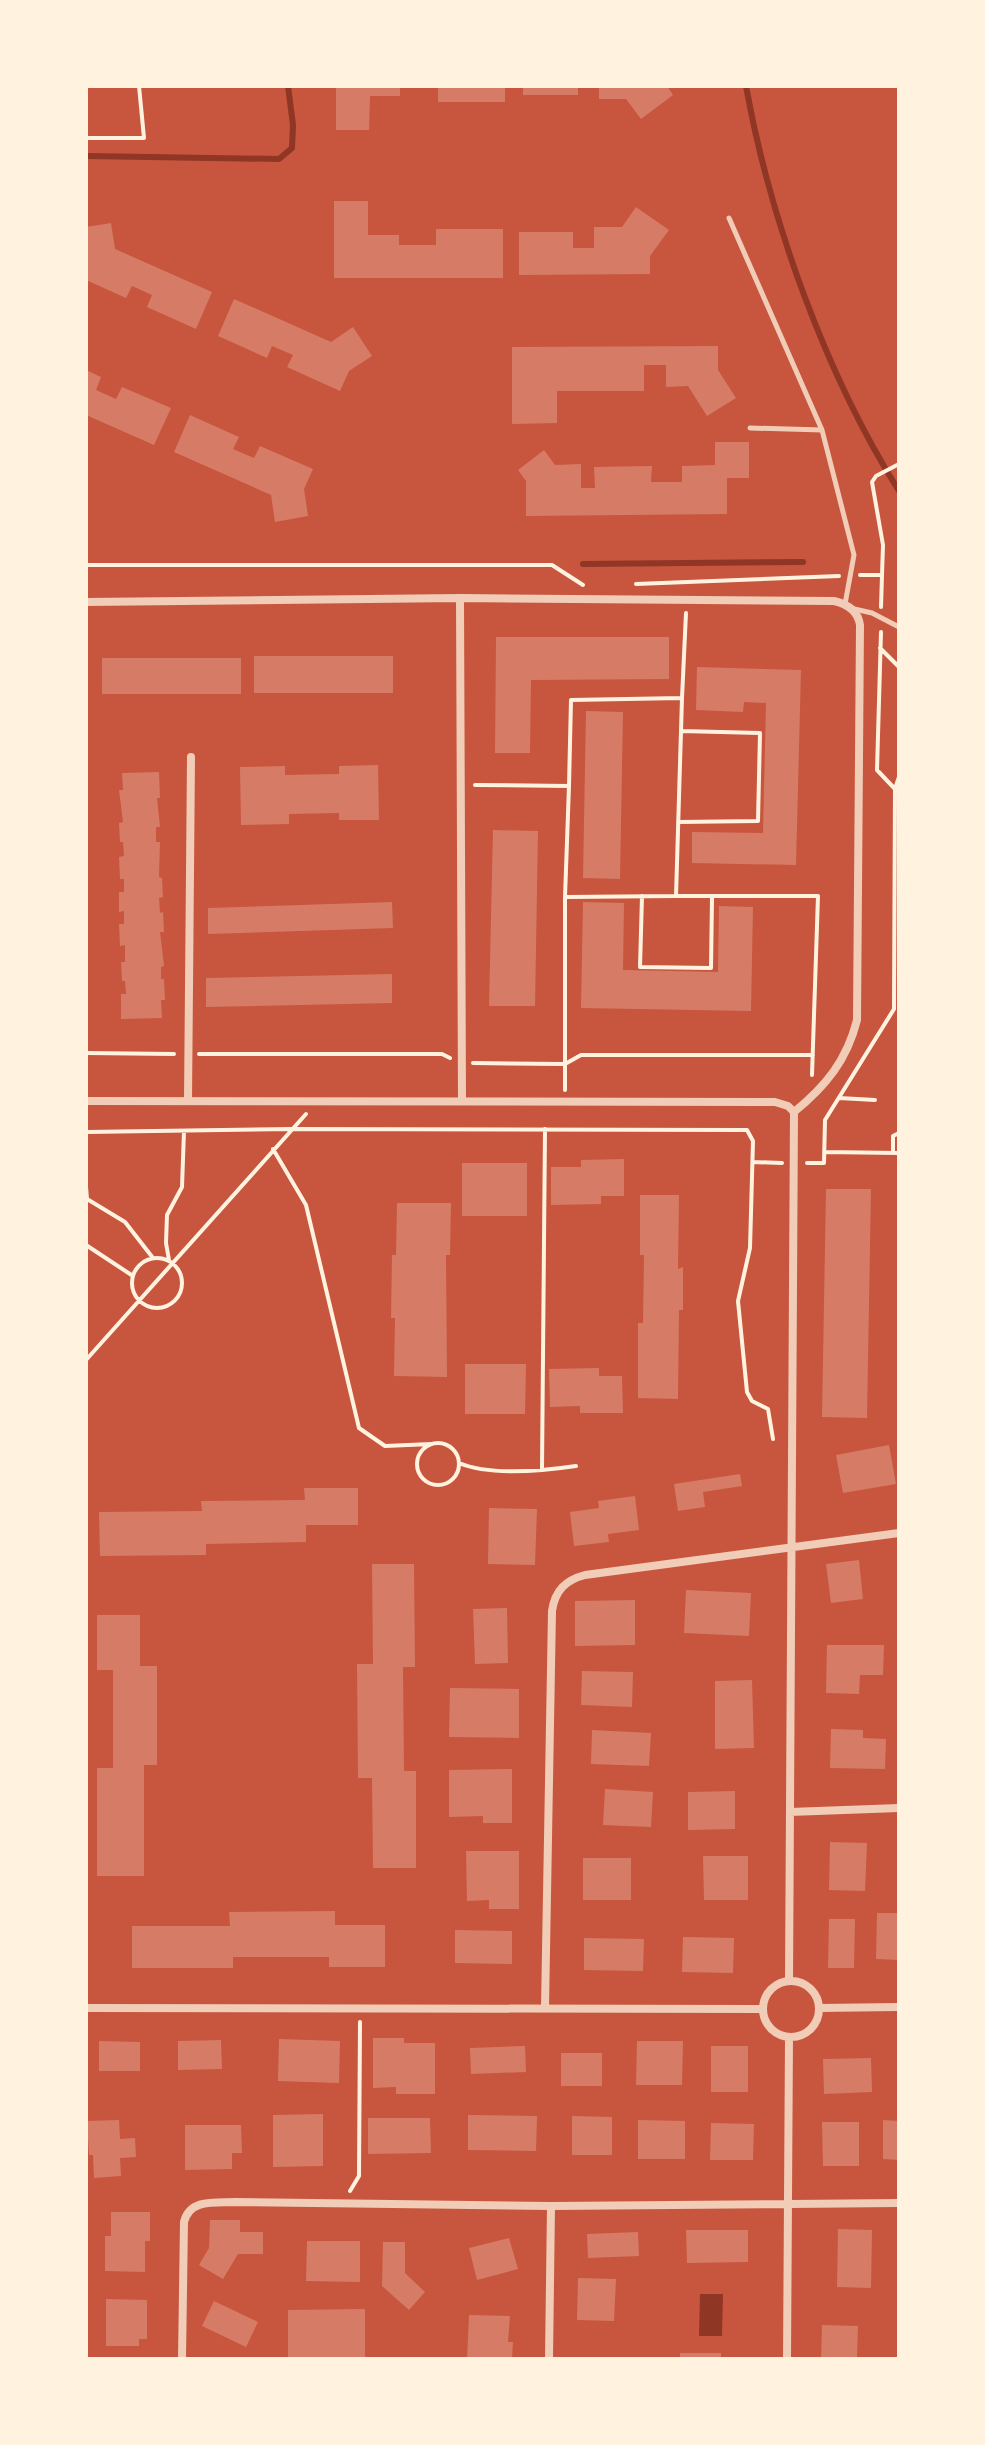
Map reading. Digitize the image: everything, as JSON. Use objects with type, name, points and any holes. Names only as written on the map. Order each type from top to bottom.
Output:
[{"type":"street","points":[[86,602],[460,598],[834,601],[847,606],[857,615],[860,625],[857,1020],[848,1049],[836,1069],[817,1093],[794,1112]]},
{"type":"street","points":[[460,598],[462,1100]]},
{"type":"street","points":[[188,1101],[191,757]]},
{"type":"street","points":[[86,1101],[775,1102],[788,1106],[794,1112],[789,1981]]},
{"type":"street","points":[[545,2008],[552,1611],[555,1596],[566,1583],[585,1575],[899,1533]]},
{"type":"street","points":[[790,1812],[899,1808]]},
{"type":"street","points":[[789,1981],[806,1985],[817,1999],[819,2008],[813,2026],[807,2032],[789,2037],[773,2031],[763,2009],[764,2000],[774,1987],[789,1981]]},
{"type":"street","points":[[819,2008],[899,2007]]},
{"type":"street","points":[[86,2008],[763,2009]]},
{"type":"street","points":[[787,2359],[789,2037]]},
{"type":"street","points":[[182,2359],[185,2218],[187,2211],[197,2205],[236,2202],[551,2206],[899,2203]]},
{"type":"street","points":[[549,2359],[551,2206]]},
{"type":"lane","points":[[729,218],[822,430],[854,555],[847,606],[881,617],[899,627]]},
{"type":"lane","points":[[750,428],[822,430]]},
{"type":"path","points":[[86,138],[144,138],[139,86]]},
{"type":"path","points":[[895,789],[877,770],[883,545],[872,482],[876,476],[898,464]]},
{"type":"path","points":[[86,565],[552,565],[583,585]]},
{"type":"path","points":[[630,584],[882,575]]},
{"type":"path","points":[[676,896],[686,600]]},
{"type":"path","points":[[753,1162],[824,1163],[825,1120],[894,1009],[899,667],[880,648]]},
{"type":"path","points":[[565,1101],[565,897],[571,700],[682,698]]},
{"type":"path","points":[[678,822],[758,821],[760,733],[681,731]]},
{"type":"path","points":[[461,785],[569,786]]},
{"type":"path","points":[[642,896],[640,967],[711,968],[712,896]]},
{"type":"path","points":[[565,897],[818,896],[813,1055]]},
{"type":"path","points":[[839,1098],[875,1100]]},
{"type":"path","points":[[86,1360],[317,1101]]},
{"type":"path","points":[[542,1470],[545,1129]]},
{"type":"path","points":[[86,1132],[545,1129],[743,1130],[750,1133],[753,1162],[750,1248],[738,1301],[747,1392],[752,1401],[768,1409],[773,1439]]},
{"type":"path","points":[[153,1258],[138,1267],[132,1285],[140,1302],[158,1309],[175,1302],[182,1285],[182,1276],[171,1262],[166,1243],[167,1215],[182,1187],[184,1131]]},
{"type":"path","points":[[824,1152],[896,1153],[893,1136],[899,1133]]},
{"type":"path","points":[[273,1149],[306,1205],[359,1428],[385,1446],[449,1446],[459,1463],[474,1469],[542,1470],[576,1466]]},
{"type":"path","points":[[86,1187],[87,1199],[125,1222],[153,1258],[171,1262]]},
{"type":"path","points":[[86,1245],[133,1276]]},
{"type":"path","points":[[431,1444],[424,1447],[417,1460],[423,1480],[436,1485],[450,1482],[459,1463]]},
{"type":"path","points":[[343,2203],[359,2176],[360,2008]]},
{"type":"shaded area","points":[[700,2294],[723,2294],[722,2336],[699,2336]]},
{"type":"building","points":[[336,86],[400,86],[400,96],[370,96],[369,130],[336,130]]},
{"type":"building","points":[[438,86],[505,86],[505,102],[438,102]]},
{"type":"building","points":[[523,86],[578,86],[578,95],[523,95]]},
{"type":"building","points":[[599,86],[667,86],[673,95],[641,119],[626,99],[599,99]]},
{"type":"building","points":[[334,201],[368,201],[368,235],[399,235],[399,245],[436,245],[436,229],[503,229],[503,278],[334,278]]},
{"type":"building","points":[[636,207],[669,230],[650,256],[650,274],[519,275],[519,232],[573,232],[573,248],[594,248],[594,227],[622,227]]},
{"type":"building","points":[[111,223],[115,249],[212,292],[196,329],[147,307],[152,295],[132,286],[126,298],[86,280],[86,227]]},
{"type":"building","points":[[234,299],[331,342],[353,327],[372,356],[349,371],[340,391],[287,367],[293,355],[272,346],[267,358],[218,336]]},
{"type":"building","points":[[718,346],[718,370],[736,398],[707,416],[688,386],[666,387],[666,365],[644,365],[644,391],[557,391],[557,423],[512,424],[512,347]]},
{"type":"building","points":[[86,370],[101,377],[96,390],[116,399],[122,387],[171,408],[154,445],[86,415]]},
{"type":"building","points":[[190,415],[239,437],[233,449],[254,458],[260,446],[313,469],[304,489],[308,516],[275,522],[271,495],[174,452]]},
{"type":"building","points":[[715,442],[749,442],[749,478],[727,478],[727,514],[526,516],[526,481],[518,470],[544,450],[555,465],[581,464],[581,488],[595,488],[594,467],[652,466],[651,482],[682,482],[682,466],[715,465]]},
{"type":"building","points":[[496,637],[669,637],[669,679],[531,680],[530,753],[495,753]]},
{"type":"building","points":[[254,656],[393,656],[393,693],[254,693]]},
{"type":"building","points":[[102,658],[241,658],[241,694],[102,694]]},
{"type":"building","points":[[697,667],[801,670],[796,865],[692,863],[692,832],[763,833],[766,703],[744,702],[743,712],[696,710]]},
{"type":"building","points":[[586,711],[623,712],[620,879],[583,878]]},
{"type":"building","points":[[378,765],[379,820],[339,820],[339,813],[289,814],[289,824],[241,825],[240,767],[285,766],[285,775],[339,774],[339,766]]},
{"type":"building","points":[[159,772],[160,798],[157,798],[160,827],[156,827],[156,842],[160,842],[159,877],[162,878],[163,897],[159,898],[164,932],[160,932],[164,966],[161,967],[161,979],[164,979],[165,1000],[161,1000],[162,1018],[121,1019],[121,994],[126,994],[121,962],[125,962],[125,945],[120,946],[119,924],[124,924],[124,911],[119,912],[119,892],[124,892],[124,879],[120,879],[119,857],[124,856],[123,842],[120,842],[119,823],[123,822],[119,790],[123,790],[122,773]]},
{"type":"building","points":[[493,830],[538,831],[535,1006],[489,1006]]},
{"type":"building","points":[[392,902],[393,928],[208,934],[208,908]]},
{"type":"building","points":[[583,902],[624,903],[623,970],[718,972],[719,906],[753,907],[751,1011],[581,1008]]},
{"type":"building","points":[[392,974],[392,1003],[206,1007],[206,978]]},
{"type":"building","points":[[624,1159],[624,1196],[601,1196],[601,1204],[551,1205],[551,1167],[581,1167],[581,1160]]},
{"type":"building","points":[[462,1163],[527,1163],[527,1216],[462,1216]]},
{"type":"building","points":[[826,1189],[871,1189],[867,1418],[822,1417]]},
{"type":"building","points":[[640,1195],[679,1195],[678,1269],[683,1267],[683,1310],[679,1310],[678,1399],[638,1398],[638,1323],[643,1323],[644,1255],[640,1255]]},
{"type":"building","points":[[397,1203],[451,1203],[450,1255],[446,1255],[447,1377],[394,1376],[392,1255],[396,1255]]},
{"type":"building","points":[[465,1364],[526,1364],[525,1414],[465,1414]]},
{"type":"building","points":[[599,1368],[599,1376],[622,1376],[623,1413],[580,1413],[580,1406],[550,1407],[549,1369]]},
{"type":"building","points":[[889,1445],[896,1484],[843,1493],[836,1455]]},
{"type":"building","points":[[740,1474],[742,1486],[703,1492],[705,1507],[678,1511],[674,1484]]},
{"type":"building","points":[[304,1488],[358,1488],[358,1525],[306,1525],[306,1542],[206,1544],[206,1555],[100,1556],[99,1512],[202,1511],[201,1501],[305,1500]]},
{"type":"building","points":[[635,1496],[639,1530],[608,1534],[609,1542],[574,1546],[570,1512],[599,1508],[598,1501]]},
{"type":"building","points":[[489,1508],[537,1509],[535,1565],[488,1564]]},
{"type":"building","points":[[859,1560],[863,1599],[831,1603],[826,1564]]},
{"type":"building","points":[[372,1564],[414,1564],[415,1667],[403,1667],[404,1771],[416,1771],[416,1868],[373,1868],[372,1778],[358,1778],[357,1664],[373,1664]]},
{"type":"building","points":[[686,1590],[751,1593],[749,1636],[684,1633]]},
{"type":"building","points":[[635,1600],[635,1645],[575,1646],[575,1601]]},
{"type":"building","points":[[507,1608],[508,1663],[475,1664],[473,1609]]},
{"type":"building","points":[[97,1615],[140,1615],[140,1666],[157,1666],[157,1765],[144,1765],[144,1876],[97,1876],[97,1768],[113,1768],[113,1670],[97,1670]]},
{"type":"building","points":[[827,1645],[884,1645],[883,1675],[860,1675],[859,1694],[826,1693]]},
{"type":"building","points":[[582,1671],[633,1672],[632,1707],[581,1705]]},
{"type":"building","points":[[752,1680],[754,1748],[715,1749],[715,1681]]},
{"type":"building","points":[[450,1688],[519,1689],[519,1738],[449,1737]]},
{"type":"building","points":[[831,1729],[863,1730],[863,1738],[886,1739],[885,1769],[830,1768]]},
{"type":"building","points":[[592,1730],[651,1733],[649,1766],[591,1764]]},
{"type":"building","points":[[512,1769],[512,1823],[483,1823],[483,1816],[449,1817],[449,1770]]},
{"type":"building","points":[[605,1789],[653,1792],[651,1827],[603,1825]]},
{"type":"building","points":[[735,1791],[735,1829],[688,1830],[688,1792]]},
{"type":"building","points":[[830,1842],[867,1843],[865,1891],[829,1890]]},
{"type":"building","points":[[466,1851],[519,1851],[519,1909],[489,1909],[489,1900],[467,1901]]},
{"type":"building","points":[[703,1856],[748,1856],[748,1900],[704,1900]]},
{"type":"building","points":[[583,1858],[631,1858],[631,1900],[583,1900]]},
{"type":"building","points":[[335,1911],[335,1925],[385,1925],[385,1967],[329,1967],[329,1957],[233,1957],[233,1968],[132,1968],[132,1926],[230,1926],[229,1912]]},
{"type":"building","points":[[877,1913],[899,1913],[899,1960],[876,1959]]},
{"type":"building","points":[[829,1919],[855,1919],[854,1968],[828,1968]]},
{"type":"building","points":[[455,1930],[512,1931],[512,1964],[455,1963]]},
{"type":"building","points":[[683,1937],[734,1938],[733,1973],[682,1972]]},
{"type":"building","points":[[584,1938],[644,1939],[643,1971],[584,1970]]},
{"type":"building","points":[[373,2038],[404,2038],[404,2043],[435,2043],[435,2094],[396,2094],[396,2087],[373,2088]]},
{"type":"building","points":[[279,2039],[340,2041],[339,2083],[278,2081]]},
{"type":"building","points":[[221,2040],[222,2069],[178,2070],[178,2041]]},
{"type":"building","points":[[99,2041],[140,2042],[140,2071],[99,2071]]},
{"type":"building","points":[[637,2041],[683,2041],[682,2085],[636,2085]]},
{"type":"building","points":[[525,2046],[526,2072],[471,2074],[470,2048]]},
{"type":"building","points":[[711,2046],[748,2046],[748,2092],[711,2092]]},
{"type":"building","points":[[561,2053],[602,2053],[602,2086],[561,2086]]},
{"type":"building","points":[[871,2058],[872,2092],[824,2094],[823,2059]]},
{"type":"building","points":[[323,2114],[323,2166],[273,2167],[273,2115]]},
{"type":"building","points":[[468,2115],[537,2116],[536,2151],[468,2150]]},
{"type":"building","points":[[572,2116],[612,2117],[612,2155],[572,2155]]},
{"type":"building","points":[[368,2118],[430,2118],[431,2153],[368,2154]]},
{"type":"building","points":[[119,2120],[120,2139],[135,2138],[136,2157],[120,2158],[121,2176],[94,2178],[87,2121]]},
{"type":"building","points":[[638,2120],[685,2121],[685,2159],[638,2159]]},
{"type":"building","points":[[883,2120],[899,2121],[899,2160],[883,2159]]},
{"type":"building","points":[[822,2122],[859,2122],[859,2166],[823,2166]]},
{"type":"building","points":[[711,2123],[754,2124],[753,2160],[710,2160]]},
{"type":"building","points":[[185,2125],[241,2125],[242,2153],[232,2153],[232,2169],[185,2170]]},
{"type":"building","points":[[111,2212],[150,2212],[150,2241],[145,2241],[145,2272],[105,2271],[105,2236],[111,2236]]},
{"type":"building","points":[[210,2220],[240,2220],[240,2232],[263,2232],[263,2254],[238,2254],[223,2279],[199,2265],[209,2248]]},
{"type":"building","points":[[838,2229],[872,2230],[871,2288],[837,2287]]},
{"type":"building","points":[[686,2230],[748,2230],[748,2262],[687,2263]]},
{"type":"building","points":[[638,2232],[639,2256],[588,2258],[587,2234]]},
{"type":"building","points":[[509,2238],[518,2269],[477,2280],[469,2248]]},
{"type":"building","points":[[307,2241],[360,2241],[360,2282],[306,2281]]},
{"type":"building","points":[[383,2242],[405,2242],[405,2273],[425,2292],[409,2310],[382,2286]]},
{"type":"building","points":[[578,2278],[616,2279],[614,2321],[577,2320]]},
{"type":"building","points":[[106,2299],[147,2300],[147,2339],[139,2339],[139,2346],[106,2346]]},
{"type":"building","points":[[214,2301],[258,2322],[246,2347],[202,2326]]},
{"type":"building","points":[[365,2309],[365,2359],[288,2359],[288,2310]]},
{"type":"building","points":[[469,2315],[510,2316],[508,2342],[513,2342],[512,2359],[467,2359]]},
{"type":"building","points":[[822,2325],[858,2326],[857,2359],[821,2359]]},
{"type":"building","points":[[680,2353],[721,2353],[721,2359],[680,2359]]},
{"type":"waterway","points":[[86,156],[279,159],[292,148],[293,125],[288,86]]},
{"type":"waterway","points":[[746,86],[770,190],[804,295],[848,398],[899,491]]},
{"type":"waterway","points":[[583,564],[803,562]]}]
